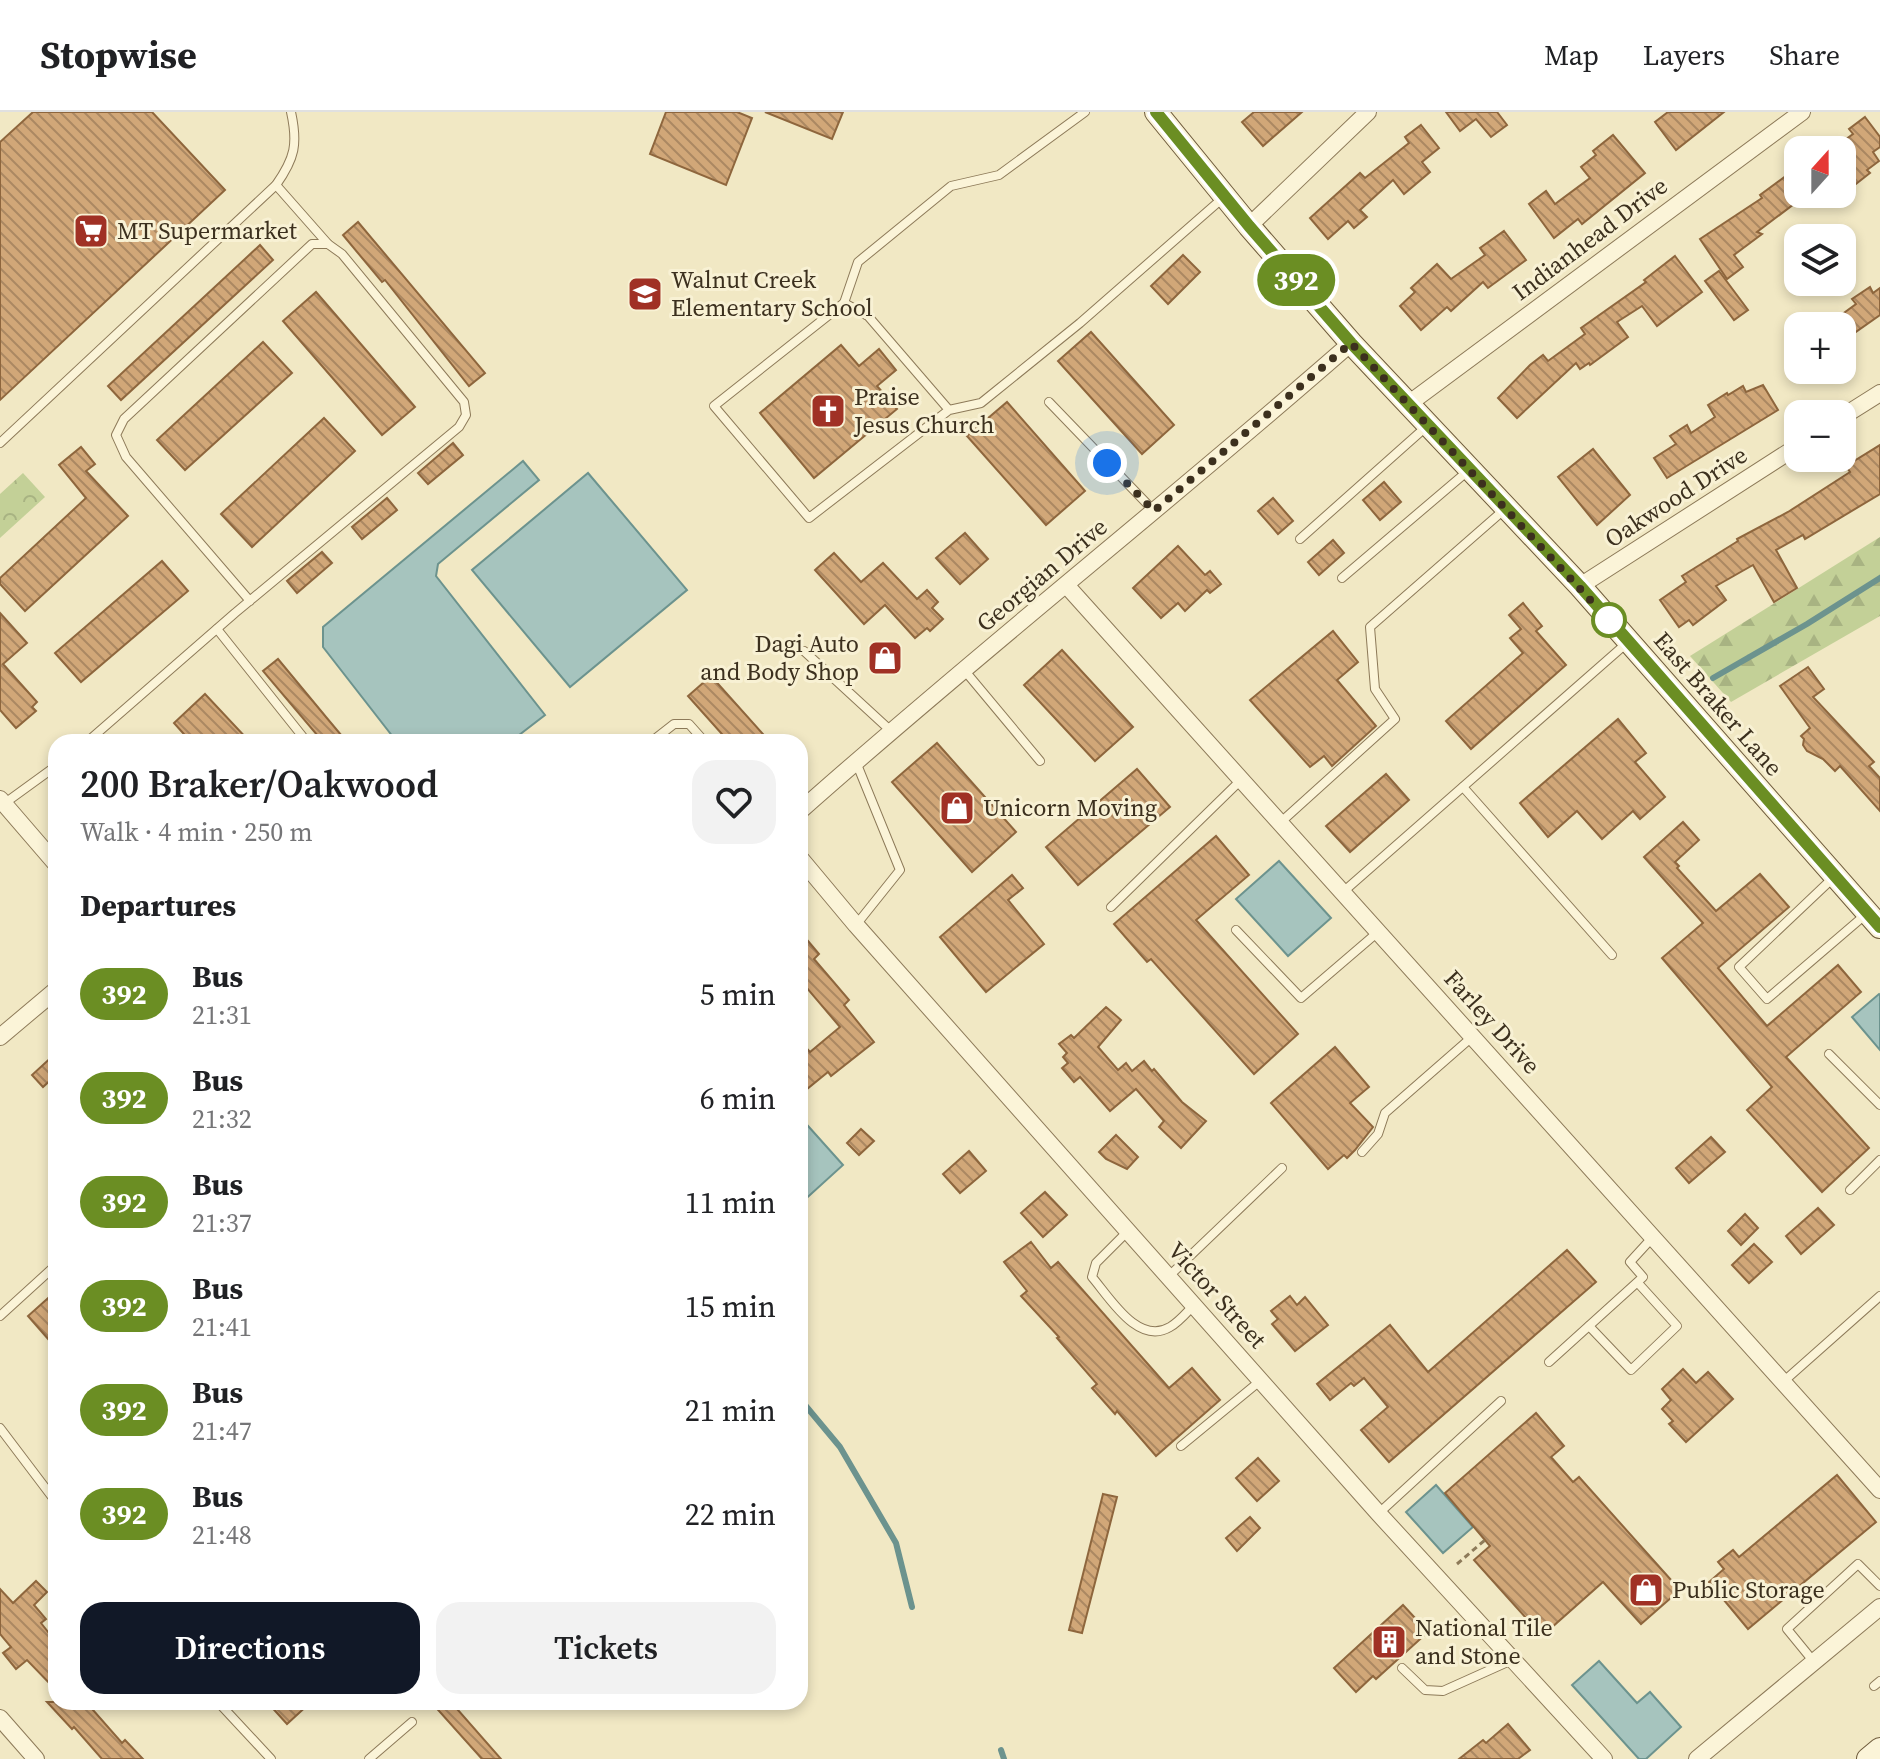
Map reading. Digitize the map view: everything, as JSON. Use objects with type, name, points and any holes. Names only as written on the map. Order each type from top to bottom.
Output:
[{"type":"main road","name":"East Braker Lane","points":[[1156,112],[1249,226],[1351,343],[1580,586],[1874,920]]},
{"type":"main road","points":[[1868,1759],[1880,1749]]},
{"type":"street","points":[[1249,226],[1368,112]]},
{"type":"street","name":"Indianhead Drive","points":[[1407,405],[1802,112]]},
{"type":"street","name":"Georgian Drive","points":[[808,804],[1351,343]]},
{"type":"street","points":[[1856,408],[1880,393]]},
{"type":"street","name":"Oakwood Drive","points":[[1580,586],[1784,455]]},
{"type":"street","name":"Farley Drive","points":[[1067,586],[1880,1490]]},
{"type":"street","points":[[2,802],[48,855]]},
{"type":"street","name":"Victor Street","points":[[808,868],[1379,1514],[1604,1759]]},
{"type":"street","points":[[0,1037],[48,997]]},
{"type":"street","points":[[1697,1759],[1880,1607]]},
{"type":"street","points":[[0,1718],[36,1759]]},
{"type":"lane","points":[[0,443],[276,185],[293,161],[296,132],[291,112]]},
{"type":"lane","points":[[1085,112],[999,175],[951,186],[858,262],[844,303],[714,406],[809,518],[949,410],[981,403],[1080,323],[1225,197]]},
{"type":"lane","points":[[96,734],[459,427],[466,415],[464,402],[391,310],[276,185]]},
{"type":"lane","points":[[250,601],[126,457],[116,435],[124,419],[312,244],[328,244]]},
{"type":"lane","points":[[844,303],[868,316],[949,410]]},
{"type":"lane","points":[[1049,402],[1154,511]]},
{"type":"lane","points":[[1300,539],[1427,426]]},
{"type":"lane","points":[[1342,578],[1469,470]]},
{"type":"lane","points":[[1281,822],[1395,719],[1375,689],[1370,627],[1506,508]]},
{"type":"lane","points":[[217,629],[301,734]]},
{"type":"lane","points":[[1343,892],[1629,641]]},
{"type":"lane","points":[[804,651],[891,731]]},
{"type":"lane","points":[[965,671],[1040,761]]},
{"type":"lane","points":[[661,734],[674,724],[689,724],[698,734]]},
{"type":"lane","points":[[856,762],[900,870],[856,925]]},
{"type":"lane","points":[[2,802],[48,771]]},
{"type":"lane","points":[[1111,907],[1242,779]]},
{"type":"lane","points":[[1463,787],[1612,955]]},
{"type":"lane","points":[[1834,876],[1739,967],[1767,999],[1874,920]]},
{"type":"lane","points":[[1236,930],[1301,998],[1378,931]]},
{"type":"lane","points":[[1362,1152],[1378,1134],[1385,1113],[1472,1037]]},
{"type":"lane","points":[[1829,1054],[1880,1105]]},
{"type":"lane","points":[[1850,1190],[1880,1160]]},
{"type":"lane","points":[[1168,1277],[1282,1168]]},
{"type":"lane","points":[[1128,1231],[1096,1263],[1092,1277],[1135,1326],[1151,1332],[1170,1328],[1194,1305]]},
{"type":"lane","points":[[1549,1362],[1643,1277],[1630,1262],[1653,1237]]},
{"type":"lane","points":[[0,1316],[48,1272]]},
{"type":"lane","points":[[1589,1326],[1631,1370],[1677,1326],[1638,1283]]},
{"type":"lane","points":[[1783,1382],[1880,1296]]},
{"type":"lane","points":[[1181,1446],[1260,1380]]},
{"type":"lane","points":[[1379,1514],[1501,1401]]},
{"type":"lane","points":[[0,1428],[48,1491]]},
{"type":"lane","points":[[1814,1662],[1787,1629],[1858,1564],[1880,1586]]},
{"type":"lane","points":[[1402,1668],[1425,1690],[1443,1691],[1513,1660]]},
{"type":"lane","points":[[225,1710],[271,1759]]},
{"type":"lane","points":[[369,1759],[412,1722]]},
{"type":"path","points":[[1457,1564],[1485,1540]]},
{"type":"green space","points":[[23,473],[45,497],[0,538],[0,494]]},
{"type":"green space","points":[[1880,537],[1880,616],[1731,702],[1690,656]]},
{"type":"water","points":[[523,461],[539,480],[438,564],[436,576],[545,715],[520,734],[391,734],[323,647],[323,627]]},
{"type":"water","points":[[588,473],[687,590],[570,687],[472,570]]},
{"type":"water","points":[[1279,861],[1331,918],[1288,956],[1236,899]]},
{"type":"water","points":[[1880,995],[1880,1050],[1852,1017]]},
{"type":"water","points":[[808,1126],[843,1165],[808,1197]]},
{"type":"water","points":[[1436,1485],[1473,1527],[1443,1553],[1406,1512]]},
{"type":"water","points":[[1599,1661],[1637,1703],[1650,1692],[1681,1727],[1646,1759],[1639,1759],[1572,1685]]},
{"type":"building","name":"MT Supermarket","points":[[33,112],[152,112],[225,190],[0,400],[0,142]]},
{"type":"building","points":[[666,112],[737,112],[752,118],[726,185],[650,154]]},
{"type":"building","points":[[765,112],[843,112],[832,139]]},
{"type":"building","points":[[1254,112],[1302,112],[1263,146],[1242,122]]},
{"type":"building","points":[[1446,112],[1497,112],[1507,125],[1491,137],[1476,119],[1460,131]]},
{"type":"building","points":[[1668,112],[1724,112],[1676,150],[1655,122]]},
{"type":"building","points":[[1865,117],[1880,137],[1880,147],[1873,152],[1879,161],[1856,184],[1856,136],[1850,136],[1853,134],[1849,129]]},
{"type":"building","points":[[1421,125],[1439,148],[1422,162],[1430,172],[1404,194],[1393,180],[1360,210],[1367,217],[1354,228],[1348,221],[1328,239],[1310,218],[1360,173],[1365,178],[1409,143],[1405,137]]},
{"type":"building","points":[[1613,135],[1645,173],[1582,224],[1578,219],[1554,238],[1529,204],[1546,191],[1555,204],[1590,178],[1581,167],[1596,155],[1593,151]]},
{"type":"building","points":[[1784,177],[1784,208],[1789,208],[1757,232],[1762,234],[1734,255],[1743,267],[1727,279],[1700,239],[1762,198],[1760,195]]},
{"type":"building","points":[[358,222],[485,373],[469,386],[385,280],[382,282],[343,235]]},
{"type":"building","points":[[1504,231],[1526,260],[1488,288],[1483,282],[1451,311],[1447,307],[1421,330],[1400,306],[1415,292],[1411,288],[1437,264],[1451,279],[1485,255],[1480,248]]},
{"type":"building","points":[[260,245],[273,260],[121,400],[108,386]]},
{"type":"building","points":[[1183,255],[1200,272],[1168,304],[1151,286]]},
{"type":"building","points":[[1675,256],[1702,292],[1657,326],[1642,306],[1617,322],[1628,337],[1590,365],[1580,369],[1576,363],[1517,418],[1498,398],[1530,365],[1543,355],[1548,361],[1585,334],[1581,328],[1646,282],[1644,280]]},
{"type":"building","points":[[1719,271],[1748,310],[1734,320],[1705,281]]},
{"type":"building","points":[[1870,287],[1873,293],[1880,288],[1880,315],[1856,332],[1856,312],[1845,312],[1856,304],[1852,299]]},
{"type":"building","points":[[316,292],[415,407],[382,435],[283,321]]},
{"type":"building","points":[[1091,332],[1174,425],[1142,454],[1058,361]]},
{"type":"building","points":[[263,342],[292,373],[185,470],[157,440]]},
{"type":"building","name":"Praise Jesus Church","points":[[841,345],[859,366],[879,349],[896,370],[877,386],[897,409],[814,478],[760,413]]},
{"type":"building","points":[[1763,385],[1778,410],[1667,478],[1654,458],[1676,444],[1670,436],[1687,425],[1691,433],[1715,417],[1708,405],[1727,393],[1743,386],[1746,392]]},
{"type":"building","points":[[1007,402],[1085,491],[1046,525],[967,436]]},
{"type":"building","points":[[324,418],[355,451],[252,547],[221,514]]},
{"type":"building","points":[[453,443],[463,455],[428,484],[418,473]]},
{"type":"building","points":[[1880,445],[1880,494],[1805,539],[1803,535],[1776,550],[1797,588],[1774,602],[1753,565],[1716,586],[1726,600],[1693,625],[1689,620],[1679,627],[1660,600],[1686,582],[1682,576],[1737,539],[1788,512],[1850,472],[1856,472],[1856,460]]},
{"type":"building","points":[[81,447],[95,464],[86,471],[128,516],[25,611],[0,584],[0,578],[86,498],[59,465]]},
{"type":"building","points":[[1593,449],[1630,495],[1597,525],[1558,477]]},
{"type":"building","points":[[1384,482],[1401,502],[1380,520],[1363,500]]},
{"type":"building","points":[[387,498],[397,510],[362,539],[352,527]]},
{"type":"building","points":[[1273,498],[1293,521],[1278,534],[1258,511]]},
{"type":"building","points":[[965,533],[988,559],[960,584],[936,558]]},
{"type":"building","points":[[1333,540],[1344,553],[1319,575],[1308,562]]},
{"type":"building","points":[[1178,546],[1205,575],[1210,571],[1221,584],[1210,593],[1207,590],[1185,611],[1178,603],[1161,618],[1133,588]]},
{"type":"building","points":[[322,552],[332,563],[297,593],[287,581]]},
{"type":"building","points":[[834,553],[861,582],[883,563],[917,599],[927,590],[938,602],[932,608],[943,619],[930,631],[927,628],[915,638],[885,605],[864,624],[815,570]]},
{"type":"building","points":[[162,561],[188,591],[81,682],[55,653]]},
{"type":"building","points":[[1523,603],[1542,626],[1536,631],[1566,665],[1471,749],[1446,721],[1523,653],[1510,638],[1521,629],[1509,615]]},
{"type":"building","points":[[0,613],[27,643],[3,664],[37,702],[32,707],[36,711],[16,728],[0,710]]},
{"type":"building","points":[[1333,631],[1358,662],[1337,680],[1376,726],[1332,766],[1324,756],[1310,767],[1250,700]]},
{"type":"building","points":[[1062,650],[1133,727],[1095,761],[1024,685]]},
{"type":"building","points":[[278,659],[340,734],[316,734],[263,671]]},
{"type":"building","points":[[1808,667],[1824,689],[1813,697],[1874,762],[1869,766],[1880,778],[1880,811],[1840,766],[1835,771],[1803,745],[1801,736],[1810,728],[1780,686]]},
{"type":"building","points":[[711,676],[763,734],[722,734],[688,696]]},
{"type":"building","points":[[205,694],[242,734],[184,734],[174,723]]},
{"type":"building","points":[[1618,719],[1646,753],[1635,762],[1665,797],[1640,819],[1633,811],[1602,839],[1577,811],[1548,837],[1520,803]]},
{"type":"building","points":[[937,743],[1016,832],[972,872],[892,782]]},
{"type":"building","points":[[1137,769],[1170,807],[1078,885],[1046,847]]},
{"type":"building","points":[[1386,774],[1409,800],[1350,852],[1326,826]]},
{"type":"building","points":[[1683,822],[1699,840],[1675,862],[1679,866],[1677,868],[1716,911],[1760,874],[1789,907],[1718,968],[1767,1026],[1838,965],[1861,992],[1786,1057],[1869,1148],[1822,1192],[1747,1110],[1772,1087],[1662,958],[1703,923],[1644,857]]},
{"type":"building","points":[[1216,836],[1249,875],[1196,920],[1298,1034],[1254,1074],[1151,959],[1147,962],[1114,924]]},
{"type":"building","points":[[1012,875],[1023,888],[1008,900],[1044,944],[986,992],[940,937]]},
{"type":"building","points":[[808,941],[819,954],[814,959],[849,1000],[844,1005],[874,1042],[831,1076],[828,1072],[808,1088],[808,1050],[810,1052],[840,1027],[808,989]]},
{"type":"building","points":[[1106,1007],[1121,1020],[1098,1047],[1118,1070],[1126,1063],[1132,1071],[1144,1061],[1182,1102],[1206,1121],[1181,1148],[1159,1127],[1164,1121],[1136,1089],[1110,1111],[1080,1077],[1074,1082],[1062,1068],[1068,1063],[1063,1057],[1067,1053],[1059,1044],[1071,1035],[1074,1038]]},
{"type":"building","points":[[1335,1047],[1369,1087],[1350,1103],[1373,1127],[1347,1158],[1344,1155],[1328,1169],[1271,1103]]},
{"type":"building","points":[[48,1060],[48,1082],[43,1087],[32,1075]]},
{"type":"building","points":[[861,1129],[874,1141],[859,1155],[847,1143]]},
{"type":"building","points":[[1116,1135],[1138,1157],[1127,1169],[1099,1152]]},
{"type":"building","points":[[1711,1137],[1725,1152],[1689,1183],[1676,1168]]},
{"type":"building","points":[[969,1151],[986,1171],[960,1193],[943,1174]]},
{"type":"building","points":[[1045,1192],[1067,1215],[1043,1237],[1021,1213]]},
{"type":"building","points":[[1818,1208],[1834,1225],[1801,1254],[1786,1236]]},
{"type":"building","points":[[1745,1214],[1758,1228],[1741,1245],[1728,1231]]},
{"type":"building","points":[[1031,1242],[1051,1268],[1058,1262],[1169,1388],[1192,1368],[1220,1400],[1156,1456],[1117,1411],[1115,1414],[1092,1388],[1097,1384],[1021,1296],[1027,1291],[1004,1262]]},
{"type":"building","points":[[1754,1244],[1772,1262],[1749,1283],[1732,1265]]},
{"type":"building","points":[[1567,1250],[1596,1282],[1389,1462],[1361,1430],[1388,1407],[1364,1378],[1354,1386],[1351,1383],[1330,1400],[1317,1384],[1390,1325],[1428,1372]]},
{"type":"building","points":[[1290,1296],[1297,1305],[1305,1297],[1328,1325],[1295,1351],[1272,1324],[1278,1319],[1271,1311]]},
{"type":"building","points":[[48,1298],[48,1339],[28,1316]]},
{"type":"building","points":[[1683,1369],[1696,1383],[1708,1372],[1733,1399],[1686,1442],[1669,1424],[1673,1421],[1662,1409],[1671,1400],[1662,1389]]},
{"type":"building","points":[[1536,1413],[1564,1446],[1551,1457],[1573,1482],[1579,1477],[1680,1590],[1641,1624],[1603,1582],[1542,1636],[1474,1560],[1490,1546],[1445,1493]]},
{"type":"building","points":[[1258,1458],[1279,1481],[1257,1501],[1236,1478]]},
{"type":"building","points":[[1837,1475],[1876,1522],[1748,1629],[1709,1582],[1724,1569],[1718,1562],[1733,1550],[1739,1557]]},
{"type":"building","points":[[1103,1494],[1117,1497],[1082,1633],[1069,1630]]},
{"type":"building","points":[[1250,1517],[1260,1528],[1237,1551],[1226,1538]]},
{"type":"building","points":[[36,1581],[47,1592],[34,1605],[46,1619],[41,1623],[48,1632],[48,1682],[27,1660],[16,1669],[3,1653],[11,1647],[0,1634],[0,1589],[13,1603]]},
{"type":"building","name":"National Tile and Stone","points":[[1403,1605],[1428,1632],[1376,1679],[1373,1676],[1356,1692],[1334,1668]]},
{"type":"building","points":[[54,1710],[93,1710],[122,1743],[125,1740],[143,1759],[102,1759],[74,1727],[72,1729]]},
{"type":"building","points":[[274,1710],[302,1710],[287,1724]]},
{"type":"building","points":[[438,1710],[458,1710],[501,1759],[482,1759]]},
{"type":"building","points":[[1508,1724],[1530,1750],[1518,1759],[1459,1759],[1483,1740],[1486,1743]]},
{"type":"waterway","points":[[1713,678],[1880,578]]},
{"type":"waterway","points":[[808,1409],[840,1447],[896,1543],[912,1607]]},
{"type":"waterway","points":[[1001,1750],[1004,1759]]},
{"type":"bus line","name":"392","points":[[1156,112],[1249,226],[1351,343],[1580,586],[1880,927]]},
{"type":"place","name":"MT Supermarket","points":[[91,231]]},
{"type":"place","name":"Walnut Creek Elementary School","points":[[645,294]]},
{"type":"place","name":"Praise Jesus Church","points":[[828,411]]},
{"type":"place","name":"Dagi Auto and Body Shop","points":[[885,658]]},
{"type":"place","name":"Unicorn Moving","points":[[957,808]]},
{"type":"place","name":"Public Storage","points":[[1646,1590]]},
{"type":"place","name":"National Tile and Stone","points":[[1389,1642]]},
{"type":"route","points":[[1107,463],[1154,511],[1351,343],[1609,620]]}]
